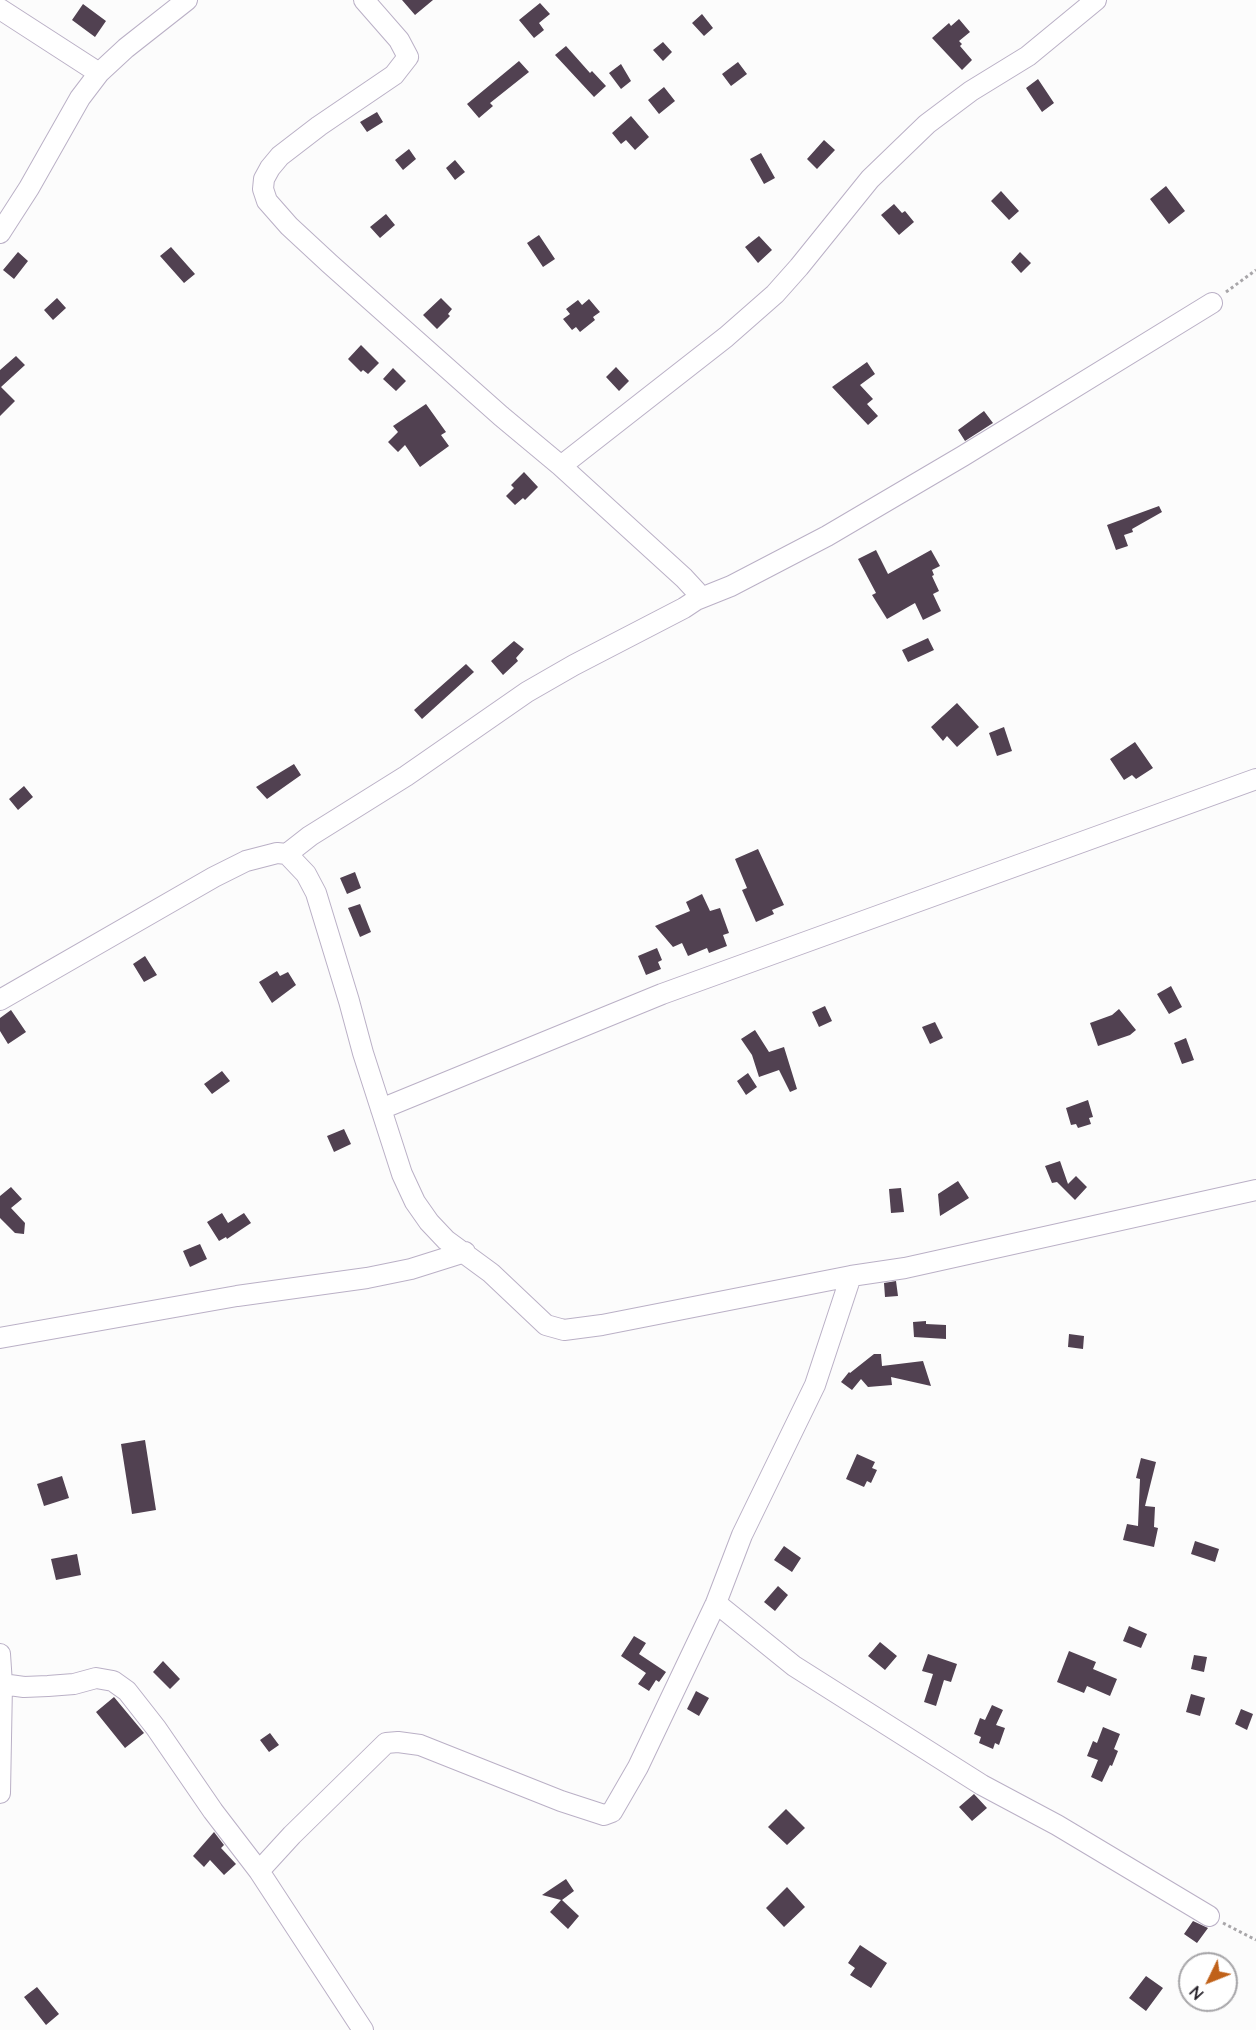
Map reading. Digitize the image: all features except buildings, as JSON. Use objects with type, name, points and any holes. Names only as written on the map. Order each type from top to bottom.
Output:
[{"type":"street","points":[[0,233],[29,188],[80,98],[99,73],[126,48],[188,0]]},
{"type":"street","points":[[364,0],[389,27],[404,47],[408,57],[394,75],[319,126],[280,156],[264,179],[263,189],[267,201],[288,226],[330,264],[501,416],[561,466],[684,578],[696,591],[698,595],[696,600]]},
{"type":"street","points":[[561,466],[752,315],[799,267],[870,179],[927,124],[971,91],[1028,56],[1096,0]]},
{"type":"street","points":[[0,9],[99,73]]},
{"type":"street","points":[[287,854],[310,836],[406,776],[496,712],[574,665],[696,600],[731,586],[827,536],[963,456],[1212,303]]},
{"type":"street","points":[[381,1109],[662,994],[1256,778]]},
{"type":"street","points":[[0,1000],[214,877],[246,861],[277,853],[287,854],[306,874],[316,893],[381,1109],[402,1174],[415,1202],[446,1240],[491,1273],[546,1325],[564,1330],[905,1268],[1256,1190]]},
{"type":"street","points":[[0,1338],[237,1296],[367,1278],[411,1269],[465,1252]]},
{"type":"street","points":[[259,1871],[292,1835],[386,1743],[398,1742],[420,1746],[561,1801],[604,1815],[612,1812],[638,1767],[716,1603],[742,1535],[815,1385],[851,1276]]},
{"type":"street","points":[[716,1603],[794,1666],[982,1785],[1057,1825],[1209,1916]]},
{"type":"street","points":[[0,1654],[2,1684],[0,1793]]},
{"type":"street","points":[[2,1684],[24,1687],[48,1686],[96,1678],[113,1681],[127,1691],[259,1871],[363,2030]]},
{"type":"path","points":[[1212,303],[1256,270]]},
{"type":"path","points":[[1209,1916],[1256,1940]]}]
